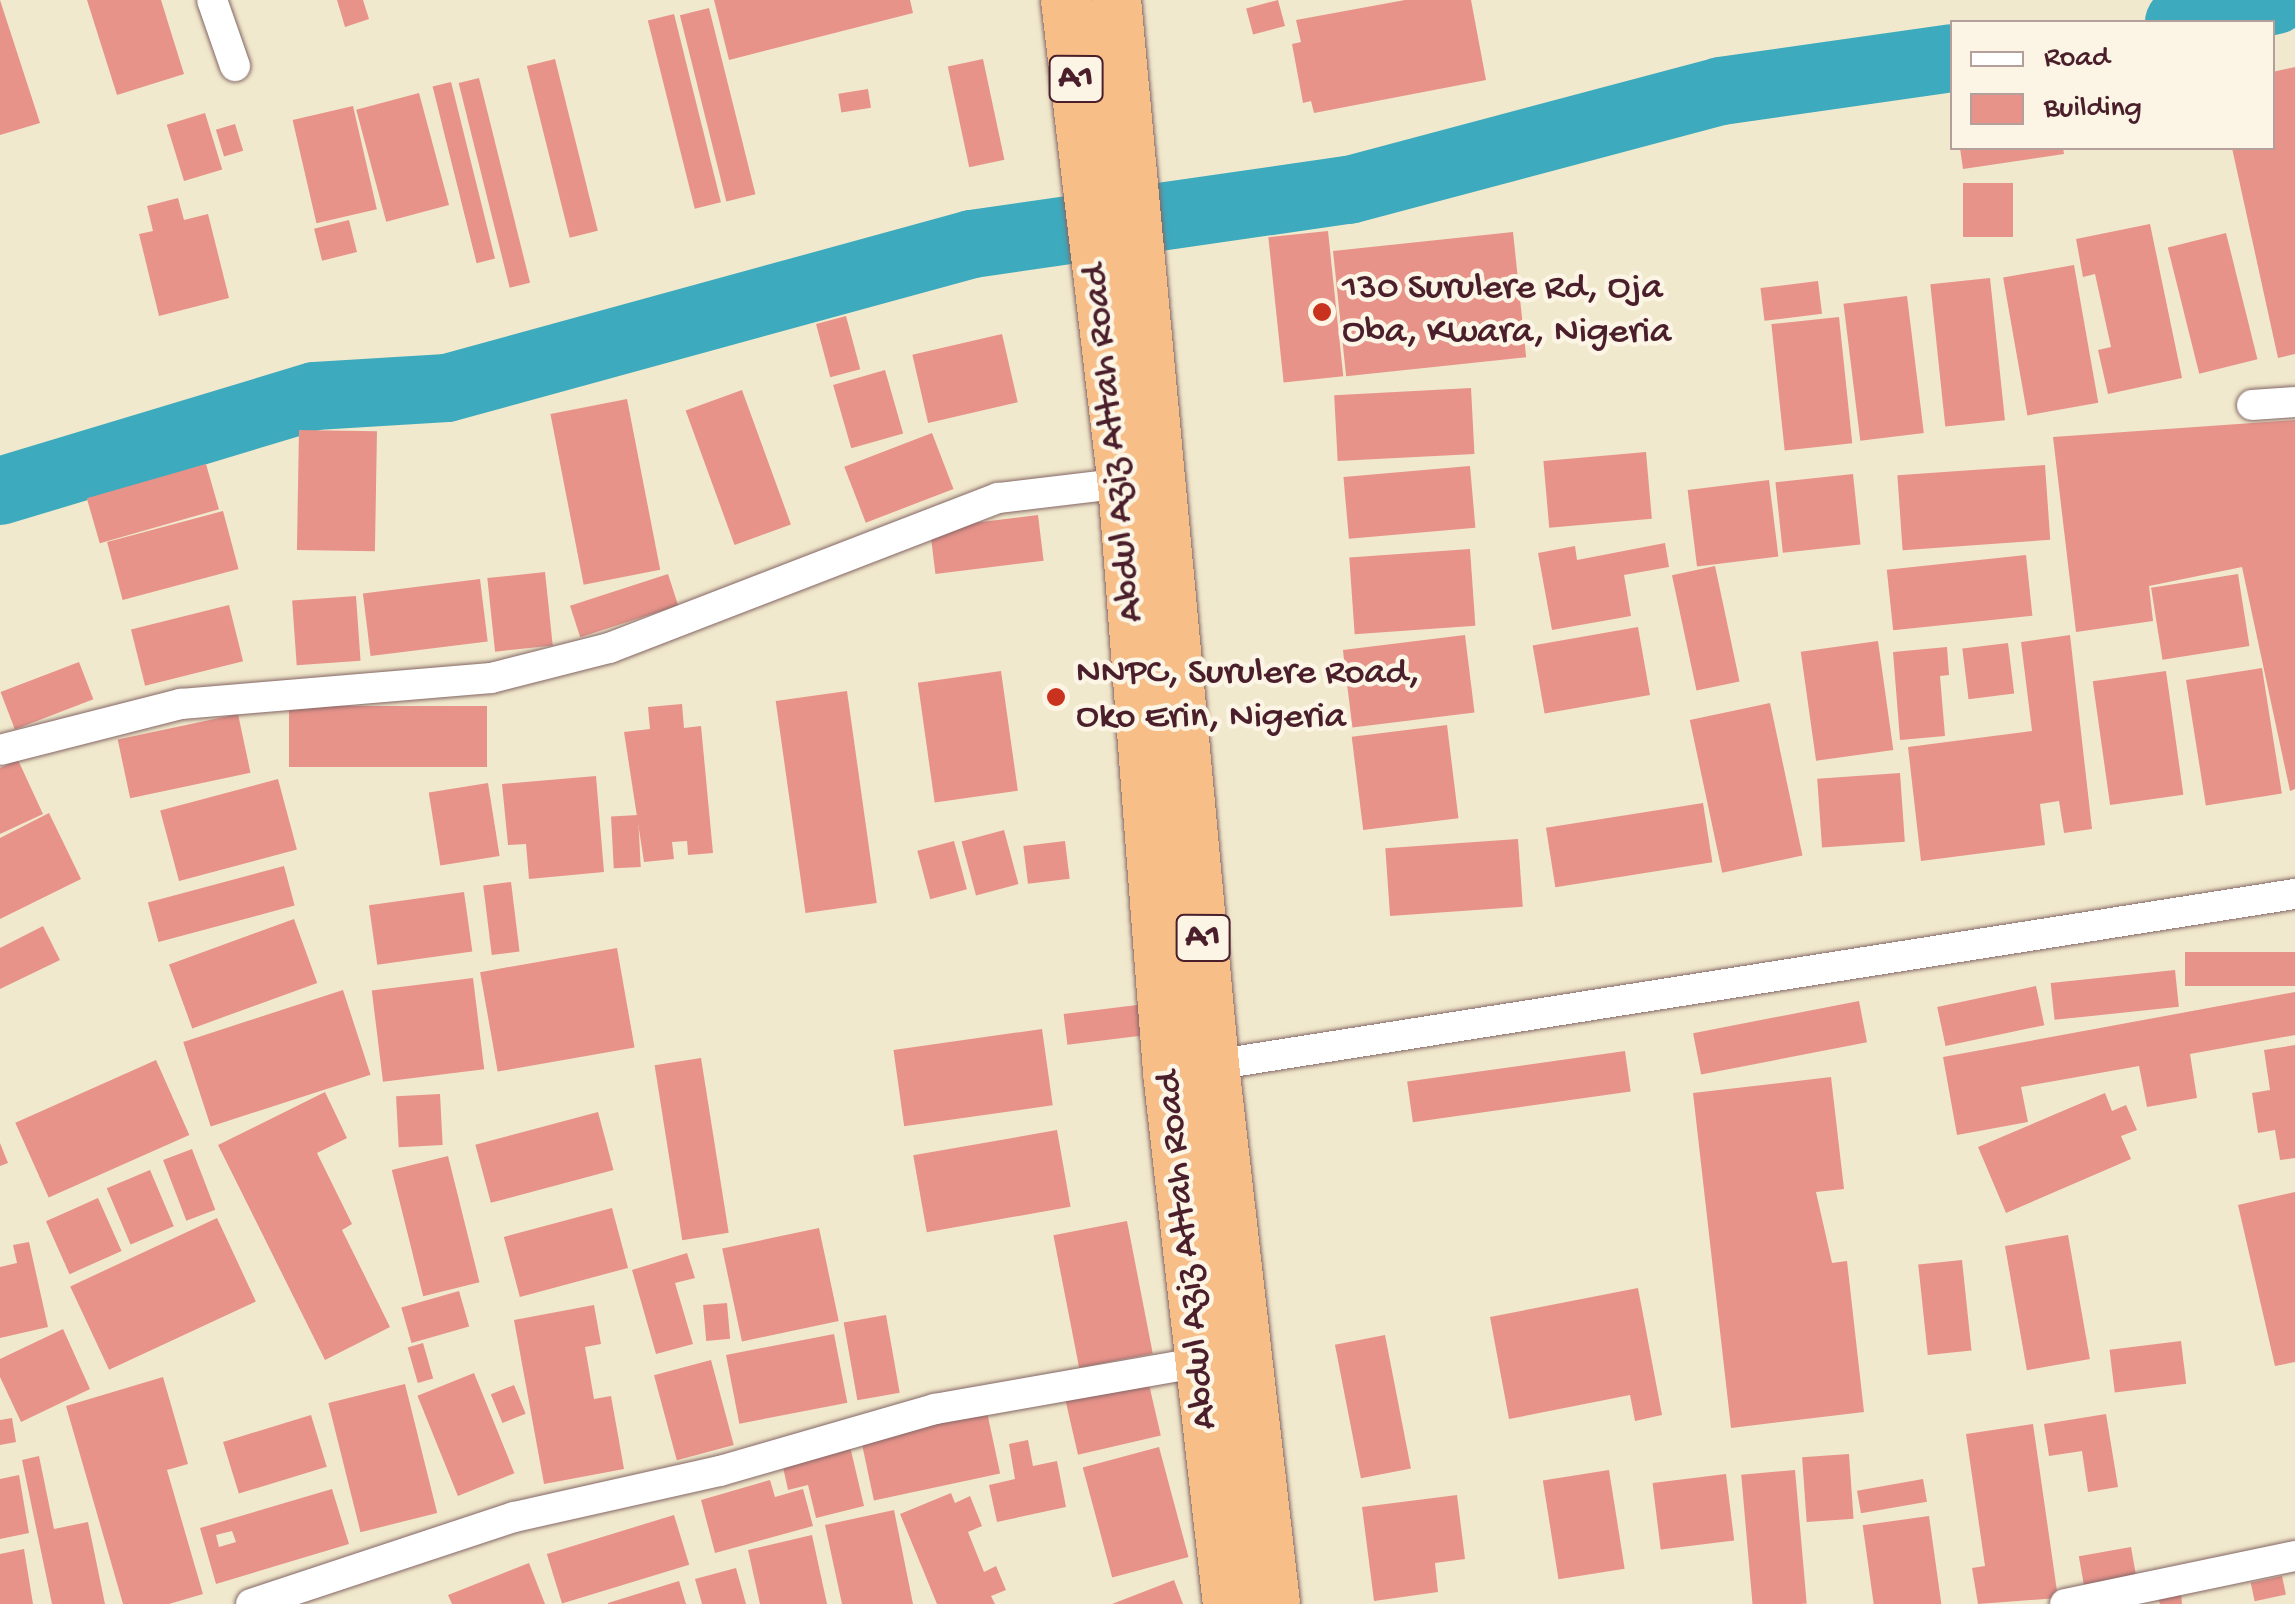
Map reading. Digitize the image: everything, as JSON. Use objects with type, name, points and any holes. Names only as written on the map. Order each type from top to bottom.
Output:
[{"type":"highway","name":"Abdul Aziz Attah Road","points":[[1066,0],[1110,156]]},
{"type":"highway","name":"Abdul Aziz Attah Road","points":[[1116,0],[1110,156],[1191,1069],[1201,1362],[1228,1604]]},
{"type":"highway","name":"Abdul Aziz Attah Road","points":[[1123,276],[1123,483],[1191,1069],[1275,1604]]},
{"type":"street","points":[[212,0],[234,66]]},
{"type":"street","points":[[2252,405],[2295,402]]},
{"type":"street","points":[[0,750],[181,704],[492,678],[609,648],[998,498],[1123,483]]},
{"type":"street","points":[[1191,1069],[2295,894]]},
{"type":"street","points":[[252,1604],[514,1517],[720,1472],[935,1409],[1201,1362]]},
{"type":"street","points":[[2065,1604],[2295,1556]]},
{"type":"building","points":[[0,0],[40,123],[0,135]]},
{"type":"building","points":[[87,0],[161,0],[184,74],[117,95]]},
{"type":"building","points":[[337,0],[363,0],[369,19],[345,27]]},
{"type":"building","points":[[714,0],[910,0],[913,13],[729,60]]},
{"type":"building","points":[[1278,0],[1285,26],[1253,35],[1246,9]]},
{"type":"building","points":[[1405,0],[1471,0],[1486,80],[1314,113],[1311,101],[1303,103],[1292,44],[1301,42],[1296,20]]},
{"type":"building","points":[[709,8],[755,194],[726,202],[680,15]]},
{"type":"building","points":[[674,14],[721,202],[695,209],[648,21]]},
{"type":"building","points":[[555,59],[598,231],[570,238],[527,66]]},
{"type":"building","points":[[983,59],[1004,160],[969,167],[948,66]]},
{"type":"building","points":[[2295,67],[2295,354],[2278,358],[2232,150],[2275,150],[2275,71]]},
{"type":"building","points":[[479,78],[530,283],[510,288],[459,83]]},
{"type":"building","points":[[451,82],[495,259],[477,263],[433,87]]},
{"type":"building","points":[[868,89],[871,108],[841,112],[838,94]]},
{"type":"building","points":[[419,93],[449,205],[386,222],[356,110]]},
{"type":"building","points":[[353,106],[377,209],[316,223],[293,120]]},
{"type":"building","points":[[205,113],[222,169],[184,181],[167,125]]},
{"type":"building","points":[[235,124],[243,151],[224,157],[216,130]]},
{"type":"building","points":[[1960,150],[2063,150],[2064,154],[1963,169]]},
{"type":"building","points":[[1963,183],[2013,183],[2013,237],[1963,237]]},
{"type":"building","points":[[178,198],[184,220],[208,214],[229,298],[159,316],[139,234],[153,231],[147,206]]},
{"type":"building","points":[[349,220],[357,252],[322,261],[314,229]]},
{"type":"building","points":[[2150,224],[2182,378],[2108,394],[2098,350],[2111,347],[2095,274],[2083,277],[2076,239]]},
{"type":"building","points":[[1328,231],[1343,376],[1284,382],[1268,237]]},
{"type":"building","points":[[1513,232],[1526,357],[1346,376],[1333,251]]},
{"type":"building","points":[[2226,233],[2257,359],[2199,374],[2168,248]]},
{"type":"building","points":[[2074,265],[2098,403],[2027,415],[2003,278]]},
{"type":"building","points":[[1990,278],[2005,420],[1945,426],[1930,284]]},
{"type":"building","points":[[1818,281],[1822,314],[1764,321],[1760,288]]},
{"type":"building","points":[[1907,296],[1924,433],[1860,441],[1843,304]]},
{"type":"building","points":[[846,316],[860,369],[830,377],[816,324]]},
{"type":"building","points":[[1839,317],[1852,443],[1785,450],[1771,324]]},
{"type":"building","points":[[1002,334],[1018,402],[928,423],[912,355]]},
{"type":"building","points":[[885,370],[903,433],[851,448],[833,385]]},
{"type":"building","points":[[1471,388],[1474,454],[1338,461],[1334,395]]},
{"type":"building","points":[[742,390],[791,524],[735,545],[686,411]]},
{"type":"building","points":[[627,399],[660,570],[584,585],[550,414]]},
{"type":"building","points":[[2295,420],[2295,789],[2290,791],[2242,567],[2149,586],[2153,621],[2076,632],[2053,437]]},
{"type":"building","points":[[299,430],[377,431],[375,551],[297,550]]},
{"type":"building","points":[[932,433],[954,489],[866,523],[844,467]]},
{"type":"building","points":[[1646,452],[1652,519],[1549,528],[1543,461]]},
{"type":"building","points":[[206,464],[219,509],[100,543],[87,498]]},
{"type":"building","points":[[2045,465],[2050,540],[1903,550],[1897,475]]},
{"type":"building","points":[[1470,466],[1475,528],[1349,539],[1343,477]]},
{"type":"building","points":[[1853,474],[1860,545],[1783,553],[1775,482]]},
{"type":"building","points":[[1769,480],[1778,556],[1697,566],[1688,490]]},
{"type":"building","points":[[223,511],[239,569],[123,600],[107,542]]},
{"type":"building","points":[[1038,515],[1044,561],[935,574],[930,528]]},
{"type":"building","points":[[1665,543],[1669,567],[1624,575],[1631,616],[1552,630],[1538,553],[1575,546],[1577,560]]},
{"type":"building","points":[[1470,549],[1475,626],[1355,634],[1349,557]]},
{"type":"building","points":[[2026,555],[2032,616],[1893,630],[1887,570]]},
{"type":"building","points":[[1715,566],[1740,681],[1696,691],[1672,575]]},
{"type":"building","points":[[545,572],[553,646],[495,652],[487,578]]},
{"type":"building","points":[[668,574],[678,605],[580,637],[570,606]]},
{"type":"building","points":[[2238,574],[2249,646],[2163,660],[2151,588]]},
{"type":"building","points":[[480,579],[488,642],[371,656],[363,593]]},
{"type":"building","points":[[356,596],[361,661],[297,665],[292,600]]},
{"type":"building","points":[[229,605],[243,661],[145,686],[131,629]]},
{"type":"building","points":[[1638,627],[1650,695],[1545,714],[1533,646]]},
{"type":"building","points":[[1465,635],[1475,712],[1352,727],[1343,650]]},
{"type":"building","points":[[2070,635],[2092,829],[2064,833],[2059,801],[2040,804],[2045,845],[1921,861],[1908,747],[2032,731],[2021,642]]},
{"type":"building","points":[[1878,641],[1893,750],[1816,761],[1801,652]]},
{"type":"building","points":[[2008,643],[2014,694],[1969,699],[1962,649]]},
{"type":"building","points":[[1947,647],[1949,675],[1940,676],[1945,736],[1900,740],[1893,652]]},
{"type":"building","points":[[79,662],[93,699],[15,729],[1,692]]},
{"type":"building","points":[[2262,668],[2282,793],[2206,805],[2186,680]]},
{"type":"building","points":[[1001,671],[1018,791],[935,803],[918,683]]},
{"type":"building","points":[[2166,671],[2183,795],[2110,805],[2093,681]]},
{"type":"building","points":[[847,691],[877,903],[805,913],[776,701]]},
{"type":"building","points":[[1770,703],[1802,856],[1722,873],[1690,720]]},
{"type":"building","points":[[682,704],[684,728],[701,726],[713,853],[688,855],[687,841],[672,842],[674,859],[644,862],[624,732],[650,729],[648,707]]},
{"type":"building","points":[[289,706],[487,706],[487,767],[289,767]]},
{"type":"building","points":[[238,714],[250,773],[130,798],[118,740]]},
{"type":"building","points":[[1447,725],[1458,818],[1363,830],[1352,737]]},
{"type":"building","points":[[18,760],[43,814],[0,834],[0,768]]},
{"type":"building","points":[[1900,773],[1905,842],[1822,848],[1817,779]]},
{"type":"building","points":[[596,776],[604,872],[529,879],[526,844],[508,845],[502,784]]},
{"type":"building","points":[[278,779],[297,850],[179,881],[160,811]]},
{"type":"building","points":[[488,783],[500,856],[440,865],[429,792]]},
{"type":"building","points":[[1703,803],[1712,862],[1555,887],[1546,828]]},
{"type":"building","points":[[49,813],[81,879],[0,919],[0,838]]},
{"type":"building","points":[[638,815],[641,867],[614,868],[611,816]]},
{"type":"building","points":[[1004,830],[1018,884],[976,895],[961,841]]},
{"type":"building","points":[[1518,839],[1523,907],[1390,916],[1385,848]]},
{"type":"building","points":[[954,841],[967,889],[930,899],[917,851]]},
{"type":"building","points":[[1065,841],[1070,879],[1028,884],[1023,846]]},
{"type":"building","points":[[284,866],[295,906],[158,942],[148,902]]},
{"type":"building","points":[[511,882],[520,951],[492,955],[483,885]]},
{"type":"building","points":[[464,892],[472,951],[377,965],[369,905]]},
{"type":"building","points":[[294,919],[317,983],[192,1028],[169,964]]},
{"type":"building","points":[[43,926],[60,960],[0,989],[0,948]]},
{"type":"building","points":[[617,948],[635,1047],[498,1072],[480,972]]},
{"type":"building","points":[[2185,952],[2295,952],[2295,986],[2185,986]]},
{"type":"building","points":[[2175,970],[2179,1007],[2055,1020],[2051,983]]},
{"type":"building","points":[[473,978],[484,1069],[383,1082],[372,990]]},
{"type":"building","points":[[2036,986],[2044,1025],[1946,1046],[1937,1007]]},
{"type":"building","points":[[343,990],[371,1075],[211,1127],[183,1042]]},
{"type":"building","points":[[2295,992],[2295,1035],[2190,1054],[2197,1098],[2147,1107],[2139,1066],[2021,1087],[2028,1122],[1957,1135],[1943,1057]]},
{"type":"building","points":[[1859,1001],[1867,1042],[1701,1074],[1693,1033]]},
{"type":"building","points":[[1145,1004],[1149,1035],[1067,1045],[1064,1014]]},
{"type":"building","points":[[1042,1029],[1053,1105],[904,1126],[893,1050]]},
{"type":"building","points":[[2295,1045],[2295,1158],[2280,1160],[2275,1130],[2258,1133],[2252,1093],[2270,1090],[2264,1050]]},
{"type":"building","points":[[1625,1051],[1631,1092],[1413,1122],[1407,1082]]},
{"type":"building","points":[[701,1058],[729,1233],[682,1240],[655,1065]]},
{"type":"building","points":[[156,1060],[189,1135],[49,1198],[15,1123]]},
{"type":"building","points":[[1831,1077],[1844,1189],[1816,1192],[1832,1263],[1847,1261],[1864,1412],[1731,1428],[1693,1093]]},
{"type":"building","points":[[325,1092],[347,1138],[317,1153],[352,1224],[342,1230],[390,1327],[325,1360],[218,1145]]},
{"type":"building","points":[[2105,1093],[2112,1111],[2126,1105],[2137,1130],[2121,1136],[2131,1159],[2006,1213],[1978,1147]]},
{"type":"building","points":[[440,1094],[443,1145],[399,1147],[396,1096]]},
{"type":"building","points":[[598,1112],[614,1170],[491,1203],[475,1145]]},
{"type":"building","points":[[1057,1130],[1071,1207],[927,1232],[913,1155]]},
{"type":"building","points":[[0,1143],[8,1163],[0,1166]]},
{"type":"building","points":[[192,1149],[215,1210],[186,1221],[163,1160]]},
{"type":"building","points":[[448,1156],[479,1282],[423,1296],[392,1170]]},
{"type":"building","points":[[150,1170],[174,1226],[131,1245],[107,1188]]},
{"type":"building","points":[[2295,1192],[2295,1362],[2275,1366],[2238,1205]]},
{"type":"building","points":[[98,1198],[122,1251],[70,1274],[46,1221]]},
{"type":"building","points":[[612,1208],[628,1268],[520,1297],[504,1237]]},
{"type":"building","points":[[217,1218],[256,1301],[109,1370],[70,1286]]},
{"type":"building","points":[[1127,1221],[1153,1354],[1079,1368],[1053,1235]]},
{"type":"building","points":[[819,1228],[839,1321],[742,1342],[722,1249]]},
{"type":"building","points":[[2068,1235],[2090,1359],[2027,1370],[2005,1246]]},
{"type":"building","points":[[29,1242],[48,1327],[0,1338],[0,1267],[17,1263],[13,1245]]},
{"type":"building","points":[[687,1253],[695,1278],[675,1283],[693,1344],[656,1354],[632,1270]]},
{"type":"building","points":[[1962,1260],[1972,1351],[1928,1355],[1918,1265]]},
{"type":"building","points":[[1638,1288],[1662,1415],[1635,1421],[1630,1395],[1509,1419],[1490,1317]]},
{"type":"building","points":[[459,1291],[469,1327],[412,1343],[401,1308]]},
{"type":"building","points":[[727,1303],[730,1339],[706,1341],[703,1305]]},
{"type":"building","points":[[594,1305],[601,1344],[585,1347],[594,1399],[611,1396],[624,1469],[544,1484],[514,1320]]},
{"type":"building","points":[[886,1315],[900,1393],[857,1400],[844,1322]]},
{"type":"building","points":[[63,1329],[90,1389],[21,1422],[0,1377],[0,1359]]},
{"type":"building","points":[[834,1334],[847,1403],[739,1424],[726,1355]]},
{"type":"building","points":[[1385,1335],[1411,1469],[1361,1478],[1335,1345]]},
{"type":"building","points":[[2181,1341],[2186,1384],[2115,1392],[2110,1350]]},
{"type":"building","points":[[423,1343],[433,1379],[418,1383],[408,1347]]},
{"type":"building","points":[[711,1360],[734,1445],[677,1460],[654,1375]]},
{"type":"building","points":[[474,1373],[514,1473],[458,1496],[417,1396]]},
{"type":"building","points":[[163,1377],[188,1464],[167,1470],[203,1594],[169,1604],[123,1604],[66,1406]]},
{"type":"building","points":[[1148,1380],[1161,1436],[1078,1455],[1065,1399]]},
{"type":"building","points":[[405,1384],[437,1513],[361,1532],[328,1403]]},
{"type":"building","points":[[514,1385],[526,1414],[502,1423],[491,1394]]},
{"type":"building","points":[[987,1412],[1000,1474],[874,1500],[861,1439]]},
{"type":"building","points":[[2106,1414],[2118,1487],[2088,1492],[2082,1451],[2049,1456],[2044,1424]]},
{"type":"building","points":[[311,1415],[327,1467],[239,1494],[223,1442]]},
{"type":"building","points":[[12,1418],[16,1442],[0,1445],[0,1420]]},
{"type":"building","points":[[2033,1424],[2058,1598],[1978,1604],[1972,1568],[1985,1566],[1966,1434]]},
{"type":"building","points":[[1028,1440],[1033,1466],[1057,1461],[1066,1507],[997,1522],[989,1485],[1015,1479],[1009,1444]]},
{"type":"building","points":[[849,1442],[864,1506],[816,1518],[808,1485],[788,1490],[781,1458]]},
{"type":"building","points":[[1159,1447],[1189,1557],[1112,1578],[1083,1467]]},
{"type":"building","points":[[1849,1454],[1854,1519],[1807,1522],[1802,1457]]},
{"type":"building","points":[[39,1456],[54,1529],[88,1522],[105,1604],[52,1604],[22,1460]]},
{"type":"building","points":[[1609,1470],[1625,1569],[1558,1579],[1543,1480]]},
{"type":"building","points":[[1795,1470],[1807,1603],[1753,1604],[1741,1475]]},
{"type":"building","points":[[1726,1474],[1734,1541],[1661,1550],[1653,1483]]},
{"type":"building","points":[[19,1475],[29,1533],[0,1539],[0,1479]]},
{"type":"building","points":[[1923,1479],[1927,1502],[1861,1513],[1857,1491]]},
{"type":"building","points":[[770,1480],[775,1497],[803,1489],[813,1526],[715,1553],[701,1500]]},
{"type":"building","points":[[332,1489],[349,1544],[216,1584],[200,1528]],"holes":[[[232,1531],[236,1542],[219,1547],[216,1535]]]},
{"type":"building","points":[[951,1493],[955,1503],[970,1496],[982,1526],[968,1532],[984,1572],[996,1566],[1006,1590],[991,1596],[995,1604],[937,1604],[900,1514]]},
{"type":"building","points":[[1457,1495],[1465,1559],[1435,1563],[1438,1592],[1374,1601],[1362,1507]]},
{"type":"building","points":[[894,1510],[913,1604],[842,1604],[825,1525]]},
{"type":"building","points":[[674,1515],[689,1565],[562,1604],[547,1554]]},
{"type":"building","points":[[1929,1516],[1941,1604],[1874,1604],[1863,1525]]},
{"type":"building","points":[[812,1535],[827,1604],[760,1604],[748,1550]]},
{"type":"building","points":[[2131,1547],[2136,1576],[2084,1585],[2079,1556]]},
{"type":"building","points":[[24,1549],[33,1604],[0,1604],[0,1554]]},
{"type":"building","points":[[529,1563],[545,1604],[452,1604],[448,1595]]},
{"type":"building","points":[[736,1568],[746,1604],[702,1604],[695,1579]]},
{"type":"building","points":[[2282,1576],[2286,1595],[2255,1601],[2251,1583]]},
{"type":"building","points":[[1174,1580],[1183,1604],[1112,1604]]},
{"type":"building","points":[[679,1581],[686,1604],[608,1604],[608,1603]]},
{"type":"building","points":[[2181,1594],[2182,1604],[2160,1604],[2158,1598]]},
{"type":"waterway","points":[[2188,20],[2276,0]]},
{"type":"waterway","points":[[0,491],[315,396],[447,388],[972,244],[1349,190],[1721,91],[1950,58]]},
{"type":"place","name":"130 Surulere Rd, Oja Oba, Kwara, Nigeria","points":[[1322,312]]},
{"type":"place","name":"NNPC, Surulere Road, Oko Erin, Nigeria","points":[[1056,697]]}]
